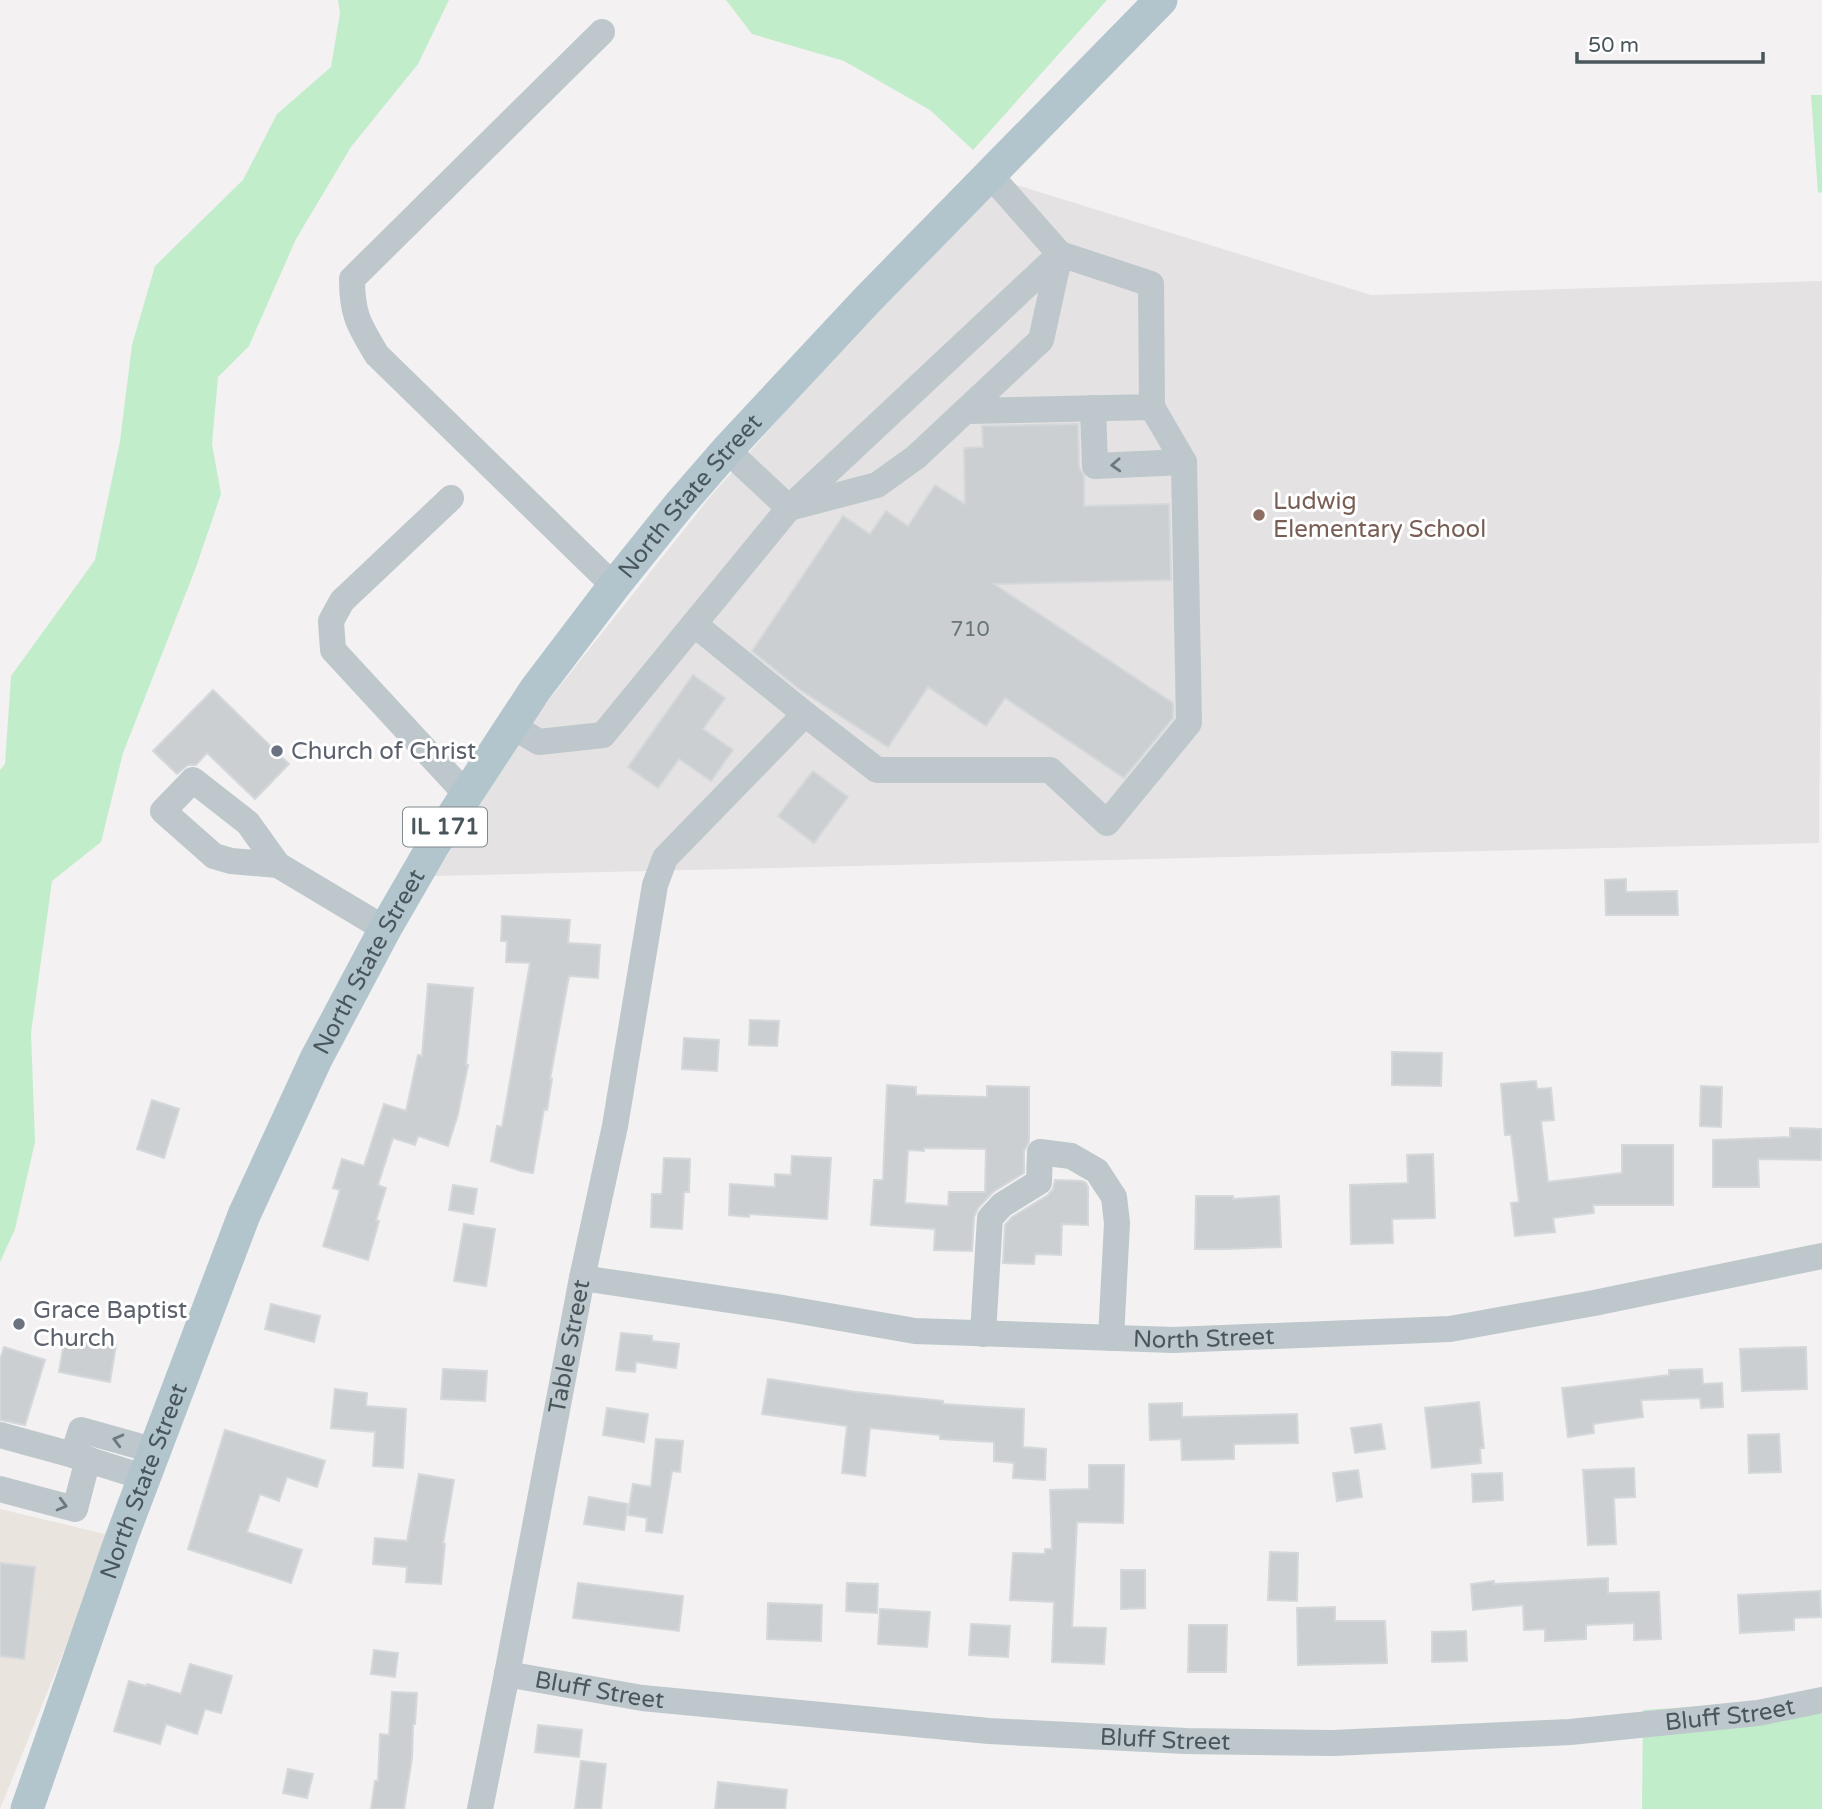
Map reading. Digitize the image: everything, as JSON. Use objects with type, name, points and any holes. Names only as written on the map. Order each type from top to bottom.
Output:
[{"type":"main road","name":"North State Street","points":[[27,1809],[121,1539],[244,1215],[316,1059],[385,929],[433,846],[535,691],[680,504],[869,298],[1152,10]]},
{"type":"street","points":[[602,32],[352,279],[352,300],[357,321],[377,355],[614,586]]},
{"type":"street","points":[[694,624],[877,770],[1050,770],[1107,822],[1189,723],[1184,462],[1152,407],[1151,284],[1060,254],[990,174]]},
{"type":"street","points":[[789,508],[877,485],[916,457],[1041,341],[1060,254]]},
{"type":"street","points":[[512,726],[539,742],[603,735],[789,508],[1060,254]]},
{"type":"street","points":[[966,411],[1152,407]]},
{"type":"street","points":[[1093,408],[1096,466],[1184,462]]},
{"type":"street","points":[[727,450],[789,508]]},
{"type":"street","points":[[451,498],[342,600],[331,621],[333,650],[466,794]]},
{"type":"street","name":"Table Street","points":[[480,1809],[582,1278],[615,1125],[655,885],[665,858],[805,714]]},
{"type":"street","points":[[278,865],[385,929]]},
{"type":"street","points":[[983,1334],[990,1218],[1003,1205],[1039,1182],[1040,1152],[1071,1156],[1097,1171],[1114,1197],[1117,1223],[1111,1338]]},
{"type":"street","name":"North Street","points":[[582,1278],[915,1331],[1174,1340],[1450,1329],[1594,1303],[1822,1256]]},
{"type":"street","points":[[0,1435],[81,1457],[151,1465]]},
{"type":"street","points":[[0,1489],[75,1509],[81,1457]]},
{"type":"street","name":"Bluff Street","points":[[507,1674],[642,1698],[989,1731],[1186,1741],[1333,1743],[1570,1732],[1758,1713],[1822,1700]]},
{"type":"shaded area","name":"Ludwig Elementary School","points":[[1007,182],[1371,295],[1822,281],[1819,843],[434,876],[540,711],[710,497],[875,310]]},
{"type":"shaded area","points":[[0,1509],[105,1534],[80,1611],[0,1809]]},
{"type":"green space","points":[[338,0],[449,0],[418,64],[351,147],[296,239],[249,346],[218,377],[212,444],[221,494],[195,570],[123,753],[101,842],[52,881],[31,1033],[35,1142],[15,1229],[0,1262],[0,770],[5,764],[11,676],[95,560],[120,441],[132,345],[155,266],[243,180],[277,114],[331,67],[340,13]]},
{"type":"green space","points":[[726,0],[1107,0],[973,150],[930,110],[844,61],[752,34]]},
{"type":"green space","points":[[1811,95],[1822,95],[1822,192],[1818,193]]},
{"type":"green space","points":[[1822,1690],[1822,1809],[1642,1809],[1643,1710],[1759,1703]]},
{"type":"building","points":[[1078,424],[1079,467],[1084,476],[1084,506],[1169,504],[1171,580],[994,584],[1173,703],[1173,718],[1124,778],[1005,698],[986,726],[928,687],[888,747],[799,689],[752,651],[843,516],[870,534],[886,511],[908,526],[935,485],[965,504],[964,448],[983,447],[982,426]]},
{"type":"building","points":[[693,675],[725,698],[703,729],[733,750],[711,781],[679,759],[658,788],[628,767]]},
{"type":"building","points":[[213,690],[289,764],[255,799],[207,753],[196,765],[188,765],[177,774],[153,751]]},
{"type":"building","points":[[813,771],[848,797],[814,843],[778,816]]},
{"type":"building","points":[[1626,879],[1626,892],[1677,891],[1678,915],[1606,915],[1605,880]]},
{"type":"building","points":[[502,916],[570,920],[568,943],[600,945],[598,978],[569,976],[547,1110],[544,1109],[533,1173],[491,1161],[497,1126],[502,1127],[530,963],[506,962],[507,941],[501,941]]},
{"type":"building","points":[[428,984],[473,988],[468,1065],[458,1114],[448,1146],[418,1136],[415,1145],[393,1138],[378,1185],[386,1188],[368,1260],[323,1246],[340,1190],[333,1188],[342,1159],[364,1166],[384,1104],[406,1111],[418,1055],[422,1056]]},
{"type":"building","points":[[750,1020],[779,1021],[777,1046],[749,1045]]},
{"type":"building","points":[[684,1038],[719,1040],[717,1071],[682,1069]]},
{"type":"building","points":[[1392,1052],[1442,1053],[1441,1086],[1392,1085]]},
{"type":"building","points":[[1536,1081],[1537,1089],[1551,1088],[1554,1120],[1541,1121],[1548,1182],[1622,1173],[1622,1145],[1673,1145],[1673,1205],[1593,1205],[1594,1213],[1553,1218],[1555,1232],[1515,1236],[1511,1203],[1519,1202],[1511,1135],[1505,1135],[1501,1084]]},
{"type":"building","points":[[887,1085],[916,1087],[916,1095],[987,1097],[987,1086],[1029,1087],[1029,1142],[1024,1151],[1024,1173],[993,1192],[978,1208],[974,1217],[972,1251],[934,1250],[935,1229],[871,1225],[874,1180],[883,1180]],"holes":[[[986,1149],[985,1192],[949,1192],[948,1206],[905,1203],[908,1150]]]},
{"type":"building","points":[[1701,1086],[1722,1087],[1721,1127],[1700,1126]]},
{"type":"building","points":[[152,1100],[179,1109],[164,1158],[137,1149]]},
{"type":"building","points":[[1790,1128],[1822,1129],[1821,1160],[1758,1159],[1759,1187],[1713,1187],[1713,1140],[1790,1137]]},
{"type":"building","points":[[1433,1154],[1435,1218],[1392,1219],[1393,1243],[1351,1244],[1350,1185],[1408,1183],[1407,1155]]},
{"type":"building","points":[[792,1156],[831,1158],[827,1219],[729,1215],[730,1184],[775,1187],[775,1174],[791,1175]]},
{"type":"building","points":[[664,1158],[690,1159],[689,1192],[684,1192],[682,1229],[651,1227],[652,1194],[662,1194]]},
{"type":"building","points":[[1055,1180],[1086,1183],[1088,1225],[1062,1224],[1061,1255],[1035,1254],[1034,1264],[1003,1263],[1005,1225],[1012,1217],[1048,1195]]},
{"type":"building","points":[[453,1185],[477,1189],[473,1214],[449,1210]]},
{"type":"building","points":[[1196,1196],[1233,1196],[1233,1199],[1279,1196],[1281,1247],[1195,1249]]},
{"type":"building","points":[[464,1224],[495,1229],[486,1286],[454,1281]]},
{"type":"building","points":[[271,1304],[320,1316],[314,1342],[265,1329]]},
{"type":"building","points":[[621,1333],[652,1336],[652,1341],[679,1344],[676,1368],[636,1362],[635,1372],[616,1370]]},
{"type":"building","points":[[65,1336],[116,1345],[110,1382],[59,1372]]},
{"type":"building","points":[[4,1347],[45,1360],[25,1425],[0,1420],[0,1360]]},
{"type":"building","points":[[1806,1347],[1807,1389],[1742,1391],[1740,1349]]},
{"type":"building","points":[[443,1369],[487,1371],[485,1401],[441,1399]]},
{"type":"building","points":[[1702,1369],[1703,1384],[1722,1383],[1723,1407],[1701,1408],[1700,1398],[1641,1400],[1643,1417],[1593,1424],[1594,1433],[1568,1437],[1562,1388],[1669,1375],[1669,1370]]},
{"type":"building","points":[[768,1379],[943,1401],[943,1404],[1024,1409],[1023,1447],[1046,1449],[1045,1480],[1013,1478],[1014,1463],[994,1461],[994,1442],[940,1439],[940,1435],[870,1428],[865,1476],[842,1473],[847,1426],[762,1414]]},
{"type":"building","points":[[335,1389],[367,1393],[366,1406],[406,1409],[403,1468],[373,1466],[375,1432],[331,1428]]},
{"type":"building","points":[[1479,1402],[1484,1448],[1480,1448],[1481,1463],[1432,1468],[1425,1408]]},
{"type":"building","points":[[1182,1403],[1182,1417],[1297,1414],[1298,1443],[1234,1444],[1234,1459],[1182,1460],[1181,1439],[1150,1440],[1149,1404]]},
{"type":"building","points":[[607,1408],[648,1414],[644,1442],[603,1435]]},
{"type":"building","points":[[1381,1424],[1385,1449],[1355,1453],[1351,1428]]},
{"type":"building","points":[[225,1430],[325,1461],[317,1487],[287,1477],[279,1501],[260,1494],[247,1532],[302,1550],[291,1583],[188,1549]]},
{"type":"building","points":[[1779,1434],[1781,1472],[1749,1473],[1748,1435]]},
{"type":"building","points":[[656,1439],[683,1441],[680,1472],[672,1471],[662,1533],[646,1531],[647,1518],[628,1515],[633,1484],[651,1487]]},
{"type":"building","points":[[1089,1465],[1124,1465],[1123,1523],[1077,1522],[1072,1627],[1106,1628],[1104,1664],[1052,1662],[1054,1602],[1010,1600],[1013,1553],[1045,1554],[1045,1549],[1052,1549],[1050,1490],[1089,1489]]},
{"type":"building","points":[[1634,1468],[1635,1497],[1614,1498],[1616,1544],[1588,1545],[1583,1470]]},
{"type":"building","points":[[1358,1470],[1362,1497],[1337,1501],[1333,1473]]},
{"type":"building","points":[[1502,1473],[1503,1500],[1473,1502],[1472,1474]]},
{"type":"building","points":[[419,1474],[454,1480],[443,1544],[441,1584],[406,1582],[407,1567],[373,1564],[375,1538],[407,1541]]},
{"type":"building","points":[[589,1497],[628,1504],[624,1530],[584,1524]]},
{"type":"building","points":[[1270,1552],[1298,1553],[1297,1601],[1268,1600]]},
{"type":"building","points":[[0,1563],[35,1567],[24,1659],[0,1656]]},
{"type":"building","points":[[1121,1570],[1145,1570],[1145,1608],[1121,1609]]},
{"type":"building","points":[[1608,1578],[1608,1593],[1659,1592],[1661,1639],[1634,1640],[1634,1623],[1586,1625],[1586,1639],[1545,1641],[1545,1629],[1524,1630],[1523,1605],[1473,1610],[1471,1584]]},
{"type":"building","points":[[578,1583],[683,1596],[679,1631],[573,1618]]},
{"type":"building","points":[[847,1583],[878,1584],[877,1613],[846,1611]]},
{"type":"building","points":[[1820,1591],[1821,1617],[1794,1618],[1794,1630],[1740,1633],[1738,1595]]},
{"type":"building","points":[[768,1603],[822,1605],[821,1641],[767,1639]]},
{"type":"building","points":[[1335,1607],[1335,1621],[1385,1621],[1387,1663],[1298,1665],[1297,1608]]},
{"type":"building","points":[[880,1609],[930,1612],[927,1647],[878,1644]]},
{"type":"building","points":[[971,1624],[1010,1626],[1008,1657],[969,1655]]},
{"type":"building","points":[[1189,1625],[1227,1625],[1226,1672],[1188,1672]]},
{"type":"building","points":[[1466,1631],[1467,1661],[1432,1662],[1432,1632]]},
{"type":"building","points":[[374,1650],[398,1653],[395,1677],[371,1674]]},
{"type":"building","points":[[190,1664],[232,1676],[221,1713],[205,1709],[197,1734],[166,1724],[160,1744],[114,1731],[129,1681],[181,1694]]},
{"type":"building","points":[[392,1692],[417,1693],[412,1758],[404,1809],[371,1809],[375,1781],[378,1781],[380,1734],[389,1735]]},
{"type":"building","points":[[538,1725],[582,1730],[579,1757],[535,1752]]},
{"type":"building","points":[[581,1761],[606,1764],[601,1809],[575,1809]]},
{"type":"building","points":[[288,1769],[313,1774],[307,1798],[283,1793]]},
{"type":"building","points":[[718,1782],[787,1790],[785,1809],[715,1809]]},
{"type":"place","name":"Ludwig Elementary School","points":[[1259,515]]},
{"type":"place","name":"Church of Christ","points":[[277,751]]},
{"type":"place","name":"Grace Baptist Church","points":[[19,1324]]}]
